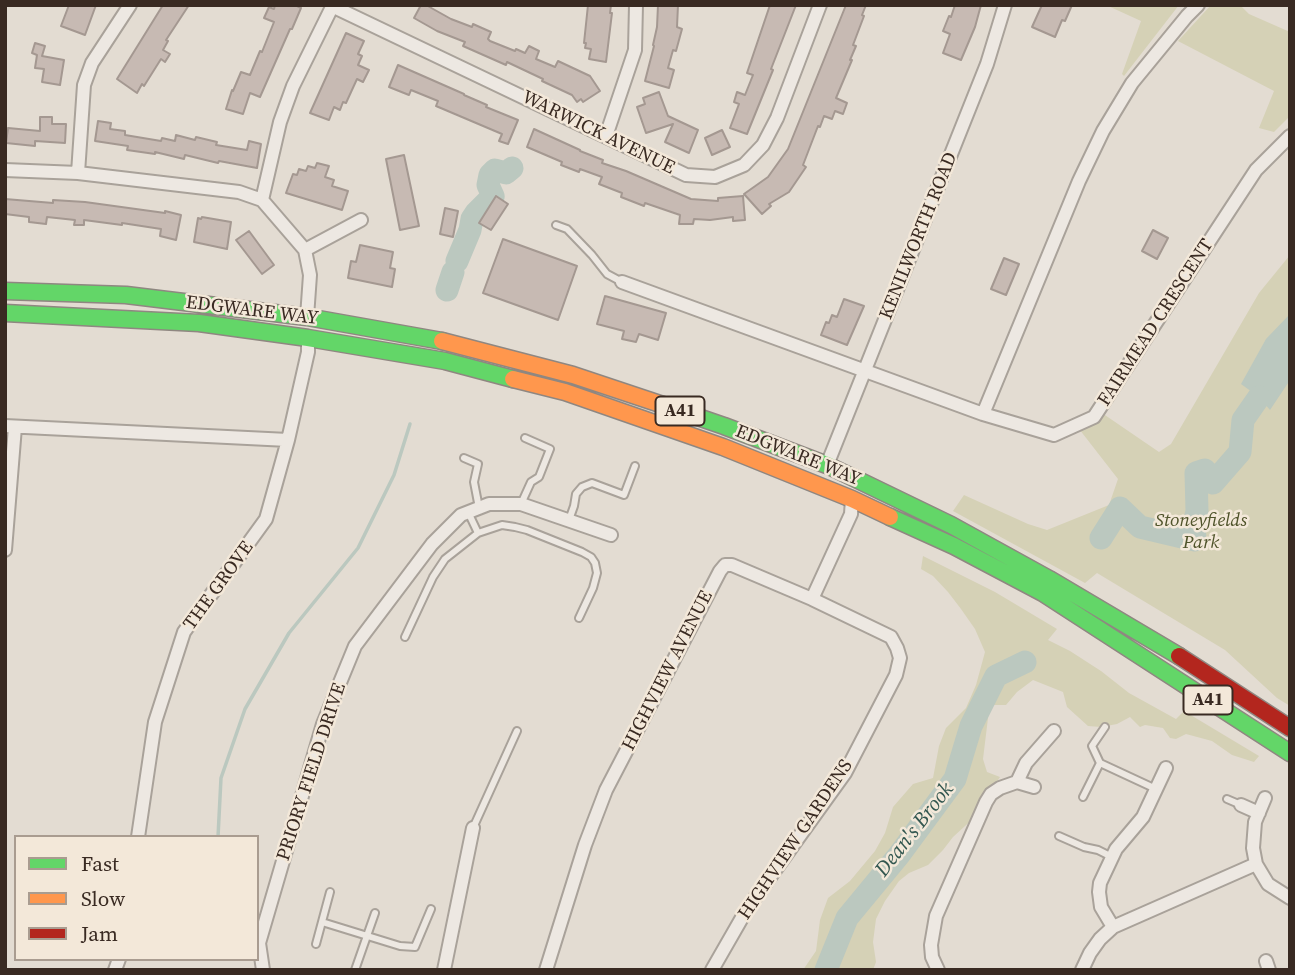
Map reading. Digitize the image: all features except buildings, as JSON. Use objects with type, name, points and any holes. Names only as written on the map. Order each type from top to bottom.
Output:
[{"type":"highway","name":"EDGWARE WAY","points":[[5,291],[126,295],[307,317],[444,341],[573,375],[724,426],[827,466],[951,525],[1193,664],[1290,728]]},
{"type":"highway","name":"EDGWARE WAY","points":[[5,313],[199,323],[446,361],[565,393],[723,447],[852,499],[1043,593],[1290,753]]},
{"type":"street","points":[[78,173],[83,85],[92,63],[130,5]]},
{"type":"street","points":[[606,136],[635,50],[636,5]]},
{"type":"street","name":"WARWICK AVENUE","points":[[332,6],[686,175],[715,177],[744,165],[764,145],[820,5]]},
{"type":"street","name":"KENILWORTH ROAD","points":[[827,466],[987,64],[1005,5]]},
{"type":"street","points":[[983,414],[1079,181],[1103,131],[1132,83],[1198,5]]},
{"type":"street","points":[[262,200],[280,122],[293,86],[332,6]]},
{"type":"street","name":"FAIRMEAD CRESCENT","points":[[622,282],[983,414],[1054,435],[1094,417],[1256,170],[1290,136]]},
{"type":"street","points":[[5,170],[78,173],[240,192],[262,200],[305,250],[310,275],[307,317]]},
{"type":"street","points":[[305,250],[361,220]]},
{"type":"street","name":"THE GROVE","points":[[138,835],[155,722],[184,632],[267,519],[288,440],[309,338]]},
{"type":"street","points":[[5,550],[10,426],[288,440]]},
{"type":"street","points":[[812,599],[851,514],[852,499]]},
{"type":"street","points":[[473,510],[489,504],[521,504],[611,535]]},
{"type":"street","name":"PRIORY FIELD DRIVE","points":[[263,970],[259,943],[323,724],[355,646],[432,544],[461,515],[473,510]]},
{"type":"street","name":"HIGHVIEW AVENUE","points":[[546,970],[585,845],[606,790],[720,571],[725,565],[732,565],[812,599]]},
{"type":"street","name":"HIGHVIEW GARDENS","points":[[712,970],[747,909],[845,773],[897,675],[900,659],[891,637],[812,599]]},
{"type":"street","points":[[1017,782],[1026,763],[1054,731]]},
{"type":"street","points":[[1113,927],[1101,907],[1100,883],[1116,849],[1143,817],[1166,768]]},
{"type":"street","points":[[938,970],[932,957],[931,945],[936,916],[986,802],[991,794],[1000,788],[1017,782],[1034,787]]},
{"type":"street","points":[[1265,798],[1255,822],[1253,835],[1256,864],[1268,884],[1290,898]]},
{"type":"street","points":[[1241,805],[1259,813]]},
{"type":"street","points":[[444,970],[473,828]]},
{"type":"street","points":[[1085,963],[1100,939],[1113,927],[1256,864]]},
{"type":"lane","points":[[556,225],[568,229],[607,274],[622,282]]},
{"type":"lane","points":[[521,504],[531,482],[540,478],[550,449],[525,438]]},
{"type":"lane","points":[[464,458],[478,464],[473,510],[478,533]]},
{"type":"lane","points":[[569,520],[576,494],[582,487],[592,483],[624,495],[635,466]]},
{"type":"lane","points":[[405,637],[433,577],[445,559],[478,533],[502,525],[527,530],[591,557],[597,573],[579,618]]},
{"type":"lane","points":[[1105,727],[1092,746],[1100,763],[1156,789]]},
{"type":"lane","points":[[473,828],[517,731]]},
{"type":"lane","points":[[1083,797],[1100,763]]},
{"type":"lane","points":[[1227,799],[1241,805]]},
{"type":"lane","points":[[1059,836],[1112,857]]},
{"type":"lane","points":[[316,944],[330,892]]},
{"type":"lane","points":[[322,922],[400,946],[415,947],[431,909]]},
{"type":"lane","points":[[355,970],[375,913]]},
{"type":"green space","points":[[1106,5],[1179,5],[1124,76],[1122,74],[1141,21]]},
{"type":"green space","points":[[1211,5],[1240,5],[1249,14],[1290,32],[1290,116],[1274,132],[1259,128],[1274,91],[1178,41]]},
{"type":"green space","name":"Stoneyfields Park","points":[[1290,255],[1290,706],[1277,698],[1225,650],[1097,573],[1085,583],[953,511],[964,495],[1047,530],[1109,505],[1118,479],[1076,425],[1099,411],[1159,452],[1171,444],[1259,293]]},
{"type":"green space","points":[[923,556],[995,592],[1057,629],[1048,640],[1101,671],[1129,693],[1176,719],[1184,711],[1259,756],[1254,762],[1232,755],[1212,741],[1186,734],[1176,739],[1170,738],[1163,728],[1145,725],[1140,727],[1130,717],[1117,724],[1088,726],[1067,707],[1063,692],[1033,680],[1006,705],[994,705],[989,710],[983,759],[987,772],[1000,777],[976,816],[928,865],[909,873],[899,881],[885,901],[876,919],[873,942],[876,962],[873,970],[803,970],[816,951],[820,920],[828,898],[850,881],[875,851],[885,833],[893,807],[913,784],[933,778],[939,746],[946,728],[966,708],[976,685],[985,652],[975,629],[948,592],[933,576],[921,569]]},
{"type":"shaded area","points":[[1290,314],[1290,380],[1270,410],[1259,397],[1241,384],[1266,339]]},
{"type":"waterway","points":[[457,261],[472,219],[493,196],[488,185],[490,175],[495,170],[506,173],[512,168]]},
{"type":"waterway","points":[[447,290],[453,272]]},
{"type":"waterway","name":"Dean's Brook","points":[[1101,538],[1120,508],[1140,527],[1195,540],[1196,473],[1205,470],[1213,483],[1240,452],[1243,420],[1259,397]]},
{"type":"waterway","points":[[218,835],[221,778],[245,709],[289,633],[358,548],[394,475],[410,424]]},
{"type":"waterway","name":"Dean's Brook","points":[[826,970],[847,918],[899,855],[955,779],[971,726],[996,676],[1025,662]]},
{"type":"traffic: fast","points":[[5,291],[126,295],[307,317],[442,341]]},
{"type":"traffic: fast","points":[[5,313],[199,323],[445,361],[513,379]]},
{"type":"traffic: fast","points":[[663,405],[827,465],[951,525],[1179,656]]},
{"type":"traffic: fast","points":[[890,517],[954,546],[1043,593],[1290,753]]},
{"type":"traffic: slow","points":[[442,341],[573,375],[663,405]]},
{"type":"traffic: slow","points":[[513,379],[565,392],[723,447],[890,517]]},
{"type":"traffic: jam","points":[[1179,656],[1290,728]]}]
